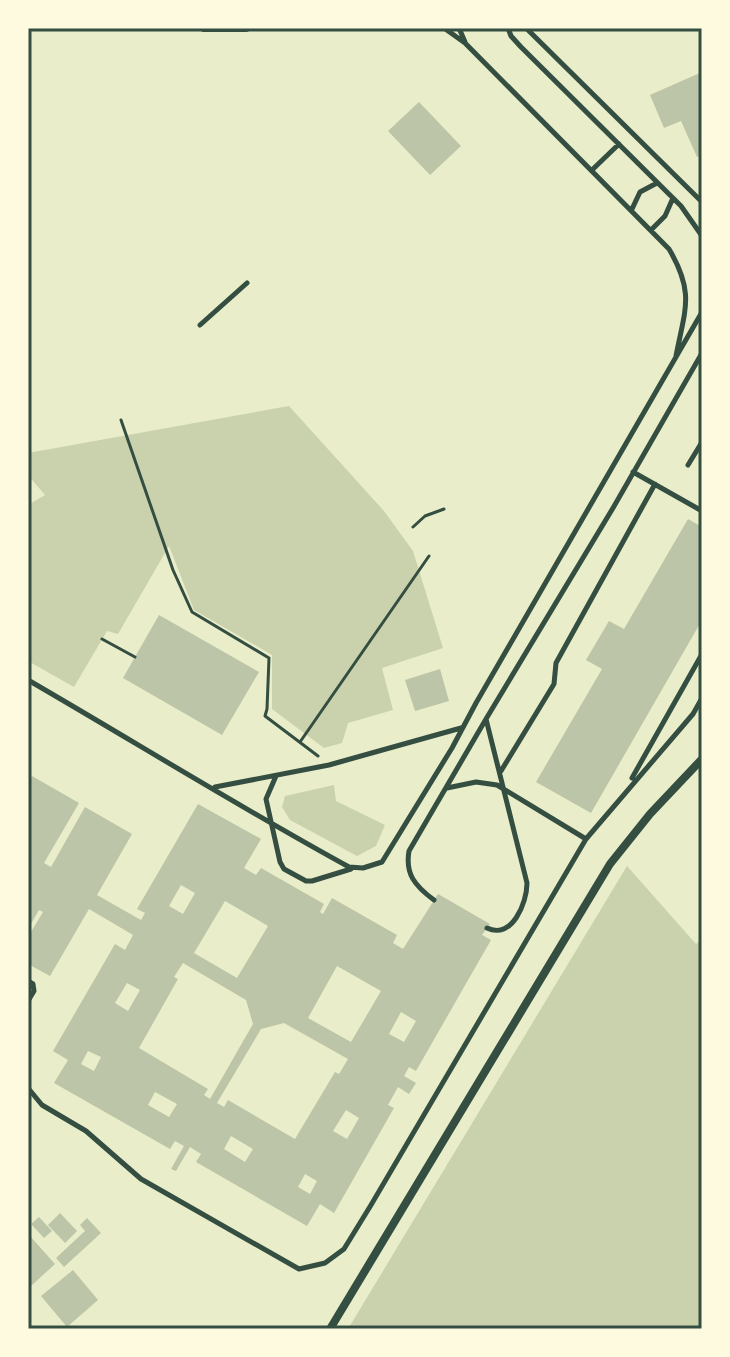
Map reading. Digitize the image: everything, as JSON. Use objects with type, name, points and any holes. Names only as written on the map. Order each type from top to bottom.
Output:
[{"type":"street","points":[[204,28],[246,28]]},
{"type":"street","points":[[330,1329],[610,864],[650,814],[702,759]]},
{"type":"lane","points":[[444,28],[465,43],[669,249],[682,271],[688,295],[675,360]]},
{"type":"lane","points":[[459,28],[465,43]]},
{"type":"lane","points":[[508,28],[521,47],[673,198],[702,236]]},
{"type":"lane","points":[[526,28],[702,202]]},
{"type":"lane","points":[[592,170],[619,144]]},
{"type":"lane","points":[[632,210],[640,192],[657,183]]},
{"type":"lane","points":[[651,230],[665,216],[673,198]]},
{"type":"lane","points":[[200,325],[247,283]]},
{"type":"lane","points":[[276,776],[266,799],[284,869],[306,881],[382,862],[702,312]]},
{"type":"lane","points":[[434,900],[420,890],[410,876],[407,864],[409,851],[702,353]]},
{"type":"lane","points":[[688,465],[702,442]]},
{"type":"lane","points":[[633,472],[702,511]]},
{"type":"lane","points":[[500,772],[554,684],[556,663],[655,484]]},
{"type":"lane","points":[[626,790],[702,654]]},
{"type":"lane","points":[[28,680],[214,788],[274,827],[349,867],[355,867]]},
{"type":"lane","points":[[28,1088],[42,1105],[86,1131],[141,1179],[299,1269],[325,1263],[344,1249],[586,839],[693,714],[702,698]]},
{"type":"lane","points":[[486,719],[506,789],[527,883],[527,895],[516,919],[502,930],[487,928]]},
{"type":"lane","points":[[214,788],[329,765],[462,727]]},
{"type":"lane","points":[[446,788],[476,782],[506,789],[586,839]]},
{"type":"lane","points":[[28,981],[33,984],[34,991],[28,1001]]},
{"type":"path","points":[[121,420],[173,570],[192,612],[269,658],[265,716],[329,765]]},
{"type":"path","points":[[413,527],[425,516],[444,509]]},
{"type":"path","points":[[300,742],[429,556]]},
{"type":"path","points":[[102,639],[135,657]]},
{"type":"green space","points":[[289,406],[384,511],[413,551],[443,648],[382,668],[393,710],[348,723],[342,743],[324,748],[272,709],[272,655],[194,610],[169,546],[118,634],[107,631],[74,687],[28,661],[28,505],[45,495],[28,475],[28,453]]},
{"type":"green space","points":[[334,785],[336,801],[385,825],[376,846],[357,856],[290,820],[282,807],[285,796]]},
{"type":"green space","points":[[627,866],[696,944],[702,939],[702,1329],[348,1329]]},
{"type":"building","points":[[702,72],[702,155],[697,157],[681,121],[664,128],[650,95]]},
{"type":"building","points":[[419,102],[461,146],[430,175],[388,131]]},
{"type":"building","points":[[688,519],[702,527],[702,620],[591,813],[536,782],[602,669],[586,660],[609,621],[624,629]]},
{"type":"building","points":[[159,615],[259,672],[222,735],[123,678]]},
{"type":"building","points":[[440,669],[449,701],[415,711],[405,680]]},
{"type":"building","points":[[32,776],[79,803],[44,863],[51,867],[85,807],[132,834],[97,895],[141,920],[145,913],[137,909],[198,804],[261,839],[244,868],[256,875],[261,868],[324,904],[320,912],[323,914],[332,898],[397,935],[393,943],[403,949],[438,894],[490,924],[482,935],[491,940],[416,1071],[409,1067],[404,1076],[416,1083],[409,1094],[398,1087],[388,1105],[394,1108],[334,1213],[320,1204],[307,1226],[196,1162],[201,1154],[190,1147],[176,1171],[171,1169],[184,1146],[175,1141],[170,1149],[54,1083],[68,1060],[53,1051],[115,944],[125,950],[133,935],[89,909],[50,976],[28,964],[28,937],[43,912],[39,910],[28,929],[28,783]],"holes":[[[181,885],[195,893],[183,914],[169,906]],[[225,901],[268,926],[237,978],[194,953]],[[183,963],[246,1000],[253,1024],[210,1099],[204,1095],[208,1089],[139,1048],[178,979],[174,977]],[[337,966],[381,991],[351,1042],[308,1018]],[[127,983],[140,990],[128,1011],[115,1003]],[[401,1012],[416,1021],[404,1042],[389,1034]],[[284,1023],[348,1059],[339,1074],[335,1072],[295,1139],[228,1100],[224,1107],[217,1103],[261,1029]],[[88,1051],[101,1057],[94,1071],[81,1064]],[[155,1092],[177,1104],[169,1117],[148,1105]],[[346,1110],[359,1118],[347,1139],[333,1131]],[[231,1136],[253,1149],[245,1162],[224,1149]],[[305,1174],[317,1181],[310,1194],[298,1187]]]},
{"type":"building","points":[[60,1213],[77,1231],[65,1243],[48,1225]]},
{"type":"building","points":[[39,1217],[52,1231],[44,1238],[31,1224]]},
{"type":"building","points":[[87,1218],[101,1233],[64,1267],[56,1258],[85,1231],[80,1225]]},
{"type":"building","points":[[30,1236],[55,1264],[31,1286],[28,1283]]},
{"type":"building","points":[[73,1270],[98,1300],[67,1327],[41,1296]]}]
